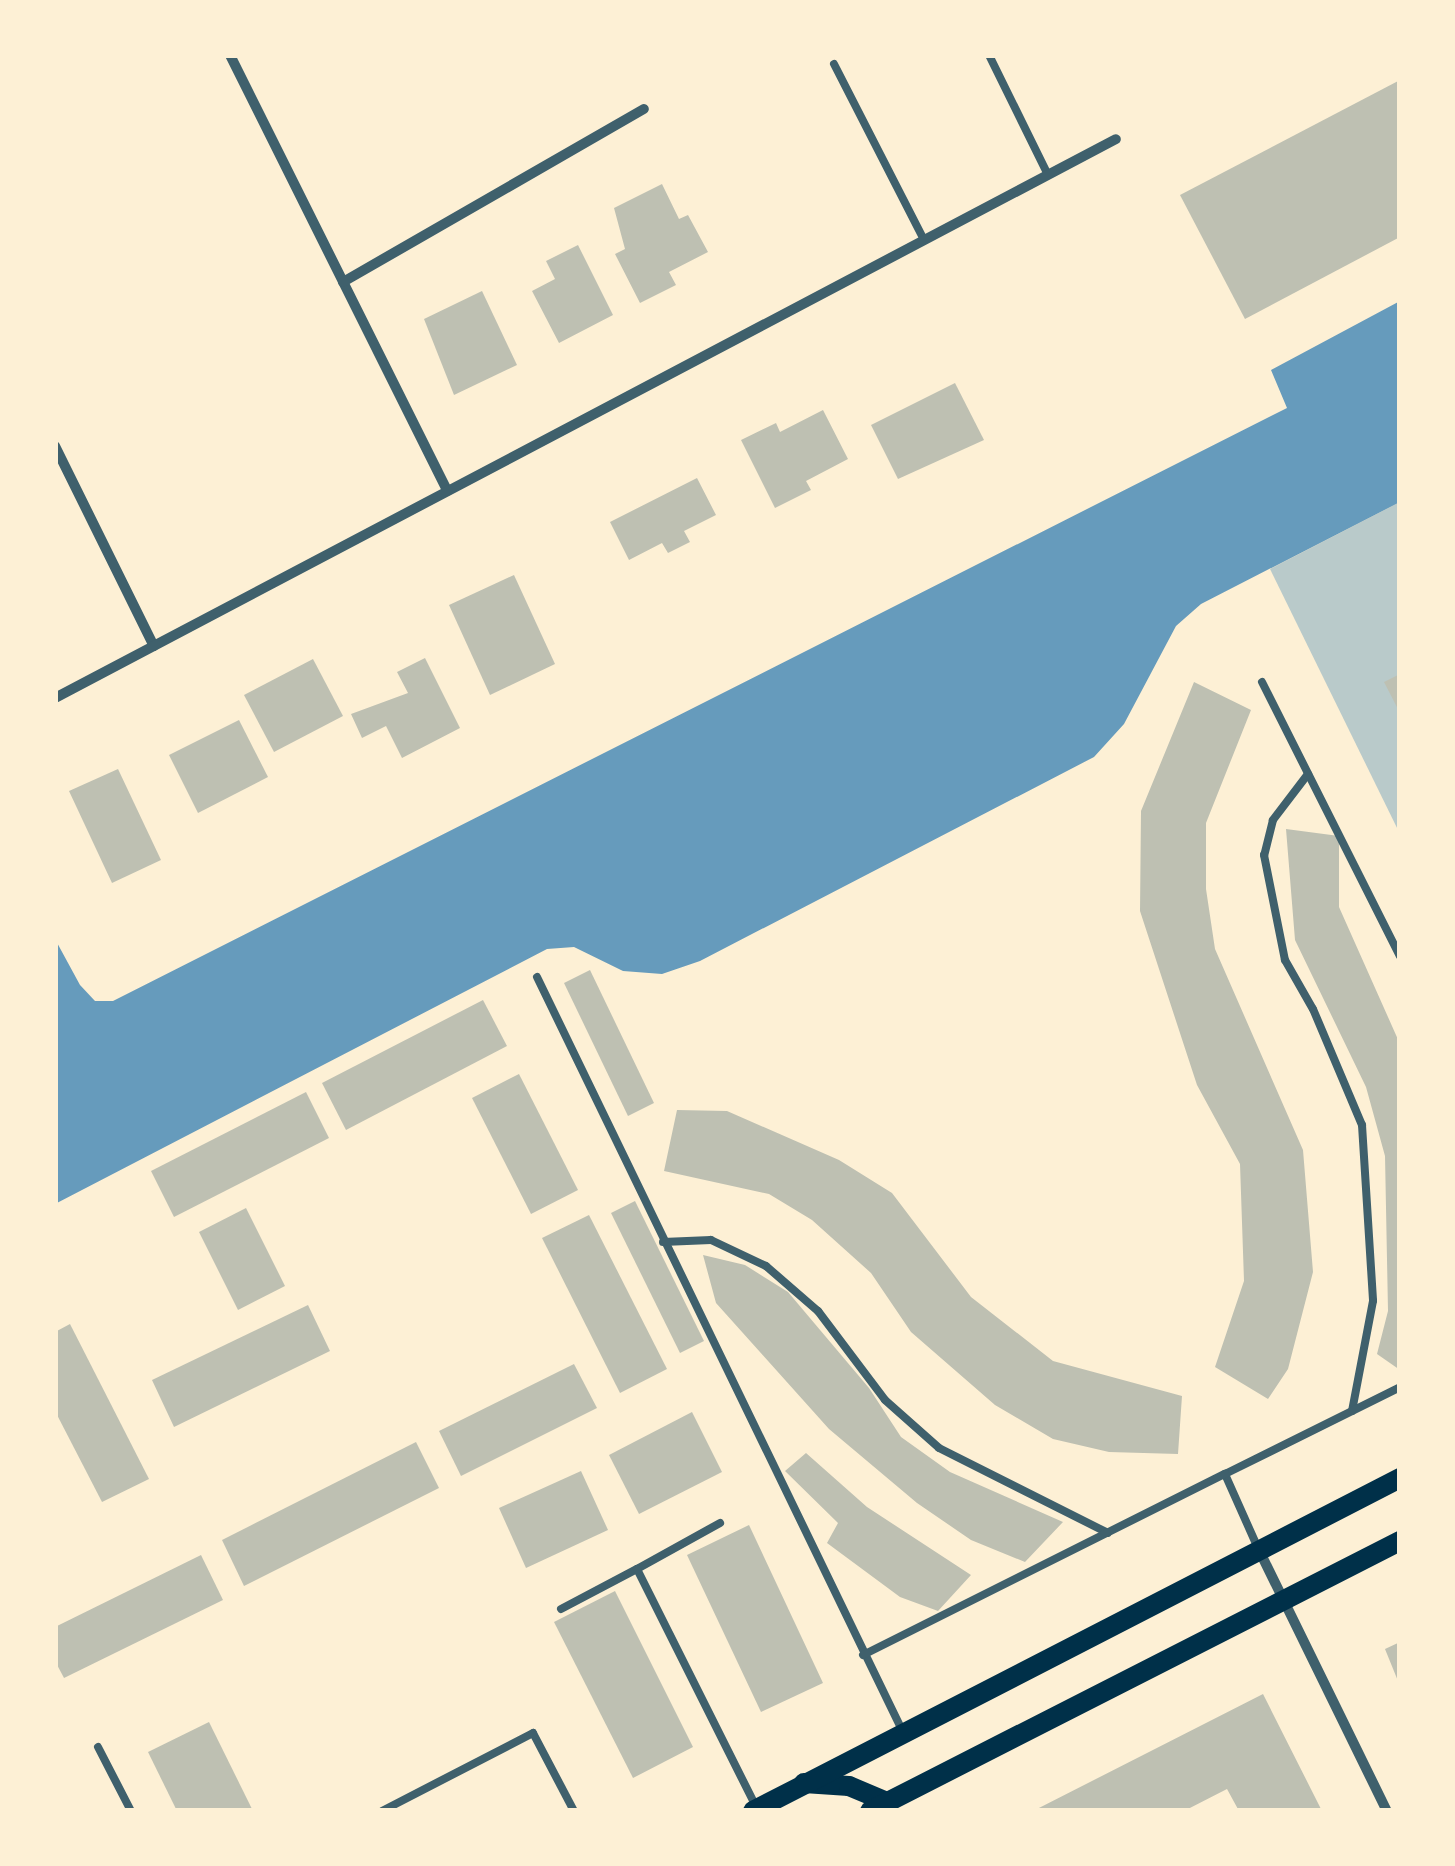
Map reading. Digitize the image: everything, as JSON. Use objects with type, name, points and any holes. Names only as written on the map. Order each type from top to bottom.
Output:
[{"type":"main road","points":[[755,1810],[1400,1478]]},
{"type":"main road","points":[[804,1783],[849,1786],[883,1808],[1400,1541]]},
{"type":"street","points":[[230,55],[447,492]]},
{"type":"street","points":[[343,282],[644,109]]},
{"type":"street","points":[[55,698],[1116,139]]},
{"type":"street","points":[[55,446],[154,646]]},
{"type":"street","points":[[1259,1550],[1281,1602],[1387,1811]]},
{"type":"lane","points":[[989,55],[1048,175]]},
{"type":"lane","points":[[834,64],[924,240]]},
{"type":"lane","points":[[1262,682],[1400,956]]},
{"type":"lane","points":[[1308,774],[1273,820],[1264,855],[1284,960],[1314,1009],[1362,1125],[1372,1301],[1352,1411]]},
{"type":"lane","points":[[538,977],[862,1655],[903,1732]]},
{"type":"lane","points":[[663,1242],[711,1240],[766,1266],[818,1311],[885,1400],[939,1448],[1108,1532]]},
{"type":"lane","points":[[862,1655],[1400,1387]]},
{"type":"lane","points":[[1224,1474],[1259,1550]]},
{"type":"lane","points":[[561,1608],[720,1523]]},
{"type":"lane","points":[[637,1569],[755,1810]]},
{"type":"lane","points":[[382,1811],[533,1732],[570,1810]]},
{"type":"lane","points":[[98,1747],[130,1811]]},
{"type":"shaded area","points":[[1400,502],[1400,834],[1270,569]]},
{"type":"water","points":[[1400,301],[1400,502],[1201,604],[1176,626],[1124,724],[1094,757],[700,961],[662,974],[623,971],[574,947],[547,949],[55,1204],[55,939],[80,985],[95,1001],[113,1001],[1287,408],[1271,370]]},
{"type":"building","points":[[1400,80],[1400,237],[1245,319],[1180,195]]},
{"type":"building","points":[[662,184],[679,219],[688,215],[708,252],[669,272],[676,285],[640,303],[615,254],[625,249],[614,208]]},
{"type":"building","points":[[578,245],[613,315],[559,343],[532,291],[555,279],[546,261]]},
{"type":"building","points":[[482,291],[517,365],[454,395],[424,319]]},
{"type":"building","points":[[955,383],[984,440],[898,479],[871,425]]},
{"type":"building","points":[[823,410],[848,459],[806,481],[811,490],[775,508],[741,440],[776,423],[780,432]]},
{"type":"building","points":[[697,478],[716,515],[684,531],[690,542],[668,553],[662,543],[629,560],[610,522]]},
{"type":"building","points":[[514,575],[555,664],[490,695],[449,605]]},
{"type":"building","points":[[425,658],[460,728],[402,758],[386,726],[362,738],[351,714],[408,693],[397,672]]},
{"type":"building","points":[[313,659],[343,716],[274,752],[244,695]]},
{"type":"building","points":[[1400,674],[1400,713],[1384,682]]},
{"type":"building","points":[[1194,682],[1251,710],[1206,823],[1206,889],[1215,949],[1303,1150],[1313,1272],[1288,1369],[1268,1399],[1215,1367],[1244,1281],[1240,1164],[1197,1085],[1140,911],[1141,811]]},
{"type":"building","points":[[239,720],[268,777],[198,813],[169,755]]},
{"type":"building","points":[[118,769],[161,860],[112,883],[69,791]]},
{"type":"building","points":[[1286,829],[1339,836],[1339,907],[1400,1044],[1400,1370],[1377,1354],[1388,1311],[1385,1156],[1366,1087],[1295,940]]},
{"type":"building","points":[[590,970],[654,1103],[628,1116],[564,983]]},
{"type":"building","points":[[483,1000],[507,1046],[346,1130],[322,1083]]},
{"type":"building","points":[[519,1074],[578,1190],[531,1214],[472,1098]]},
{"type":"building","points":[[306,1092],[329,1138],[174,1217],[151,1171]]},
{"type":"building","points":[[677,1110],[727,1111],[839,1160],[892,1193],[971,1297],[1053,1361],[1182,1396],[1178,1454],[1109,1452],[1053,1439],[995,1405],[911,1332],[871,1273],[812,1220],[769,1194],[664,1171]]},
{"type":"building","points":[[635,1201],[704,1341],[680,1353],[611,1213]]},
{"type":"building","points":[[246,1208],[285,1286],[238,1310],[199,1232]]},
{"type":"building","points":[[589,1215],[667,1369],[620,1393],[542,1238]]},
{"type":"building","points":[[703,1255],[745,1265],[788,1292],[869,1388],[901,1437],[950,1472],[1063,1522],[1025,1562],[971,1540],[917,1503],[829,1429],[716,1303]]},
{"type":"building","points":[[308,1305],[330,1351],[174,1427],[152,1380]]},
{"type":"building","points":[[70,1324],[149,1479],[102,1502],[55,1411],[55,1332]]},
{"type":"building","points":[[574,1364],[597,1408],[461,1476],[439,1431]]},
{"type":"building","points":[[692,1412],[722,1472],[639,1514],[609,1455]]},
{"type":"building","points":[[416,1442],[439,1488],[244,1586],[222,1540]]},
{"type":"building","points":[[806,1453],[867,1507],[971,1575],[938,1611],[900,1597],[827,1543],[838,1523],[785,1471]]},
{"type":"building","points":[[581,1471],[608,1530],[526,1568],[499,1508]]},
{"type":"building","points":[[749,1525],[823,1683],[761,1712],[687,1555]]},
{"type":"building","points":[[201,1555],[223,1600],[64,1678],[55,1661],[55,1627]]},
{"type":"building","points":[[615,1591],[693,1747],[633,1778],[554,1622]]},
{"type":"building","points":[[1400,1642],[1400,1686],[1385,1649]]},
{"type":"building","points":[[1263,1694],[1322,1811],[1239,1811],[1227,1789],[1184,1811],[1033,1811]]},
{"type":"building","points":[[209,1722],[253,1811],[177,1811],[148,1752]]}]
